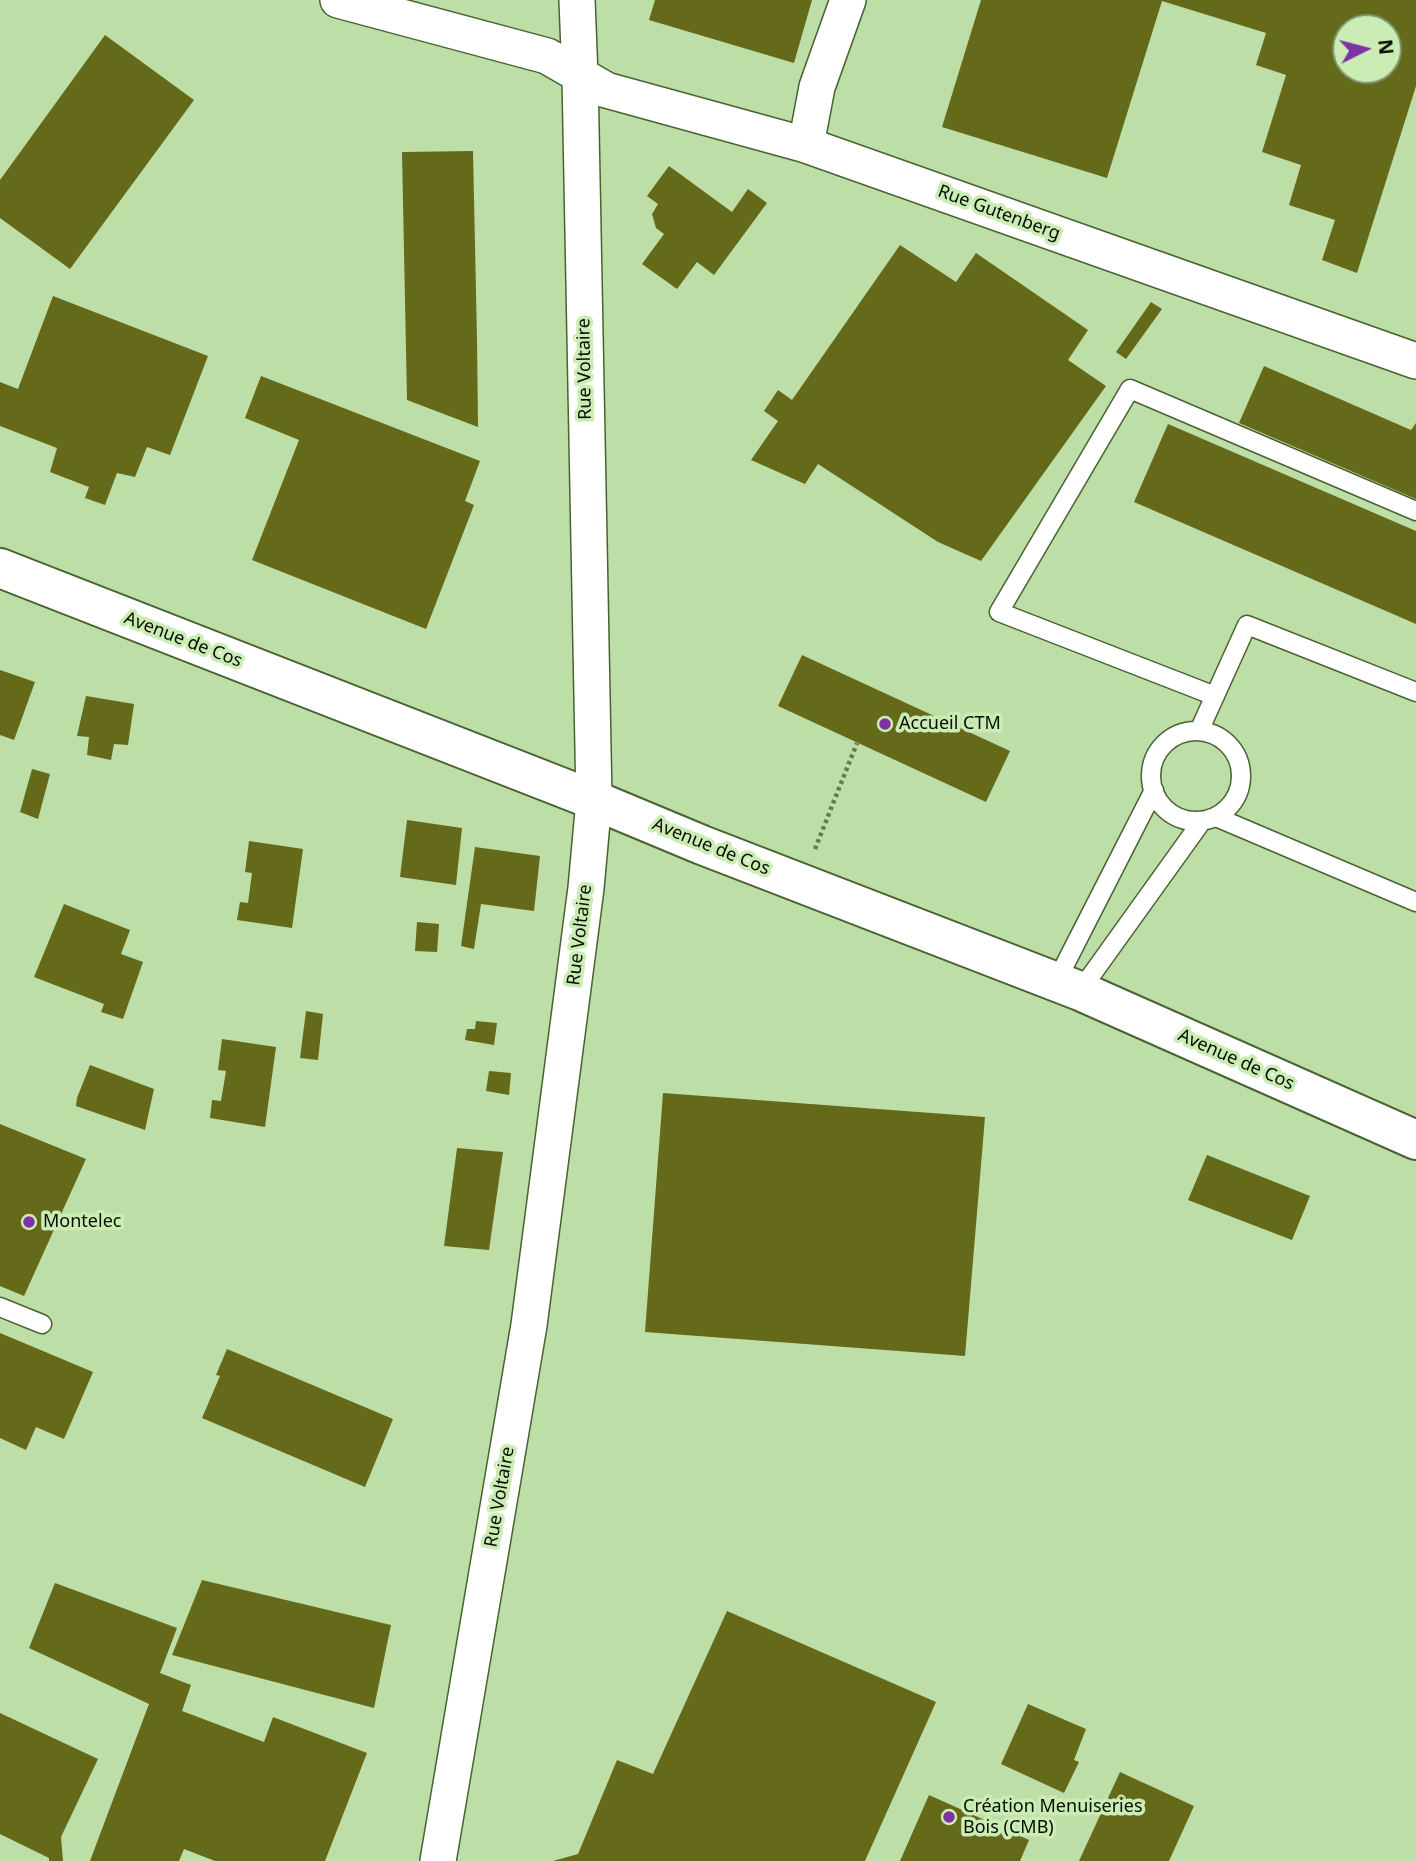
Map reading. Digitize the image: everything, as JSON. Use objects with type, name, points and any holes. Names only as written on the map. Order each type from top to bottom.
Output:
[{"type":"street","name":"Rue Gutenberg","points":[[338,0],[548,56],[606,90],[806,145],[1416,361]]},
{"type":"street","name":"Rue Voltaire","points":[[439,1861],[529,1325],[586,888],[594,800],[577,0]]},
{"type":"street","points":[[806,145],[817,87],[848,0]]},
{"type":"street","name":"Avenue de Cos","points":[[0,568],[1068,986],[1416,1140]]},
{"type":"lane","points":[[1215,696],[999,612],[1130,389],[1416,511]]},
{"type":"lane","points":[[1199,731],[1247,625],[1416,692]]},
{"type":"lane","points":[[1068,986],[1209,819],[1227,808],[1236,797],[1240,768],[1235,754],[1226,743],[1214,735],[1199,731],[1184,733],[1171,738],[1161,749],[1151,776],[1161,804],[1172,814],[1186,820],[1209,819],[1416,902]]},
{"type":"lane","points":[[1068,986],[1154,790]]},
{"type":"lane","points":[[0,1307],[42,1324]]},
{"type":"path","points":[[801,883],[857,743]]},
{"type":"building","points":[[655,0],[812,0],[794,63],[649,20]]},
{"type":"building","points":[[981,0],[1416,0],[1416,86],[1357,273],[1322,260],[1335,220],[1289,205],[1301,165],[1262,152],[1286,75],[1256,65],[1266,33],[1162,1],[1107,178],[942,127]]},
{"type":"building","points":[[105,35],[194,100],[70,269],[0,218],[0,180]]},
{"type":"building","points":[[473,151],[478,427],[407,400],[402,152]]},
{"type":"building","points":[[669,166],[732,212],[748,189],[767,203],[714,275],[697,262],[677,289],[642,264],[664,234],[656,228],[652,214],[658,204],[647,196]]},
{"type":"building","points":[[900,245],[956,282],[976,253],[1088,330],[1068,360],[1106,386],[981,561],[938,542],[818,464],[805,484],[751,460],[778,421],[764,411],[778,390],[792,400]]},
{"type":"building","points":[[53,296],[208,356],[170,455],[147,447],[135,477],[117,473],[105,505],[85,498],[89,487],[50,472],[57,448],[0,426],[0,382],[18,389]]},
{"type":"building","points":[[1151,302],[1162,309],[1126,359],[1116,352]]},
{"type":"building","points":[[1264,366],[1411,430],[1416,423],[1416,499],[1239,423]]},
{"type":"building","points":[[261,376],[480,461],[465,501],[474,505],[426,629],[252,560],[299,440],[245,418]]},
{"type":"building","points":[[1168,424],[1416,531],[1416,624],[1134,502]]},
{"type":"building","name":"Accueil CTM","points":[[802,655],[1010,751],[986,802],[778,706]]},
{"type":"building","points":[[0,670],[35,682],[14,740],[0,735]]},
{"type":"building","points":[[86,696],[134,704],[128,745],[114,744],[111,760],[87,755],[89,737],[77,736]]},
{"type":"building","points":[[32,769],[50,774],[38,819],[20,812]]},
{"type":"building","points":[[407,820],[462,828],[456,885],[400,877]]},
{"type":"building","points":[[249,841],[303,849],[292,928],[237,920],[240,902],[248,903],[252,873],[245,872]]},
{"type":"building","points":[[475,847],[540,856],[534,911],[481,904],[474,949],[461,946]]},
{"type":"building","points":[[64,904],[130,930],[121,954],[143,962],[123,1019],[101,1012],[104,1004],[34,977]]},
{"type":"building","points":[[417,922],[439,924],[437,952],[415,951]]},
{"type":"building","points":[[306,1011],[323,1014],[318,1060],[300,1058]]},
{"type":"building","points":[[476,1021],[497,1023],[494,1045],[465,1040],[467,1029],[475,1029]]},
{"type":"building","points":[[222,1039],[276,1047],[265,1127],[210,1118],[212,1100],[221,1101],[226,1071],[218,1070]]},
{"type":"building","points":[[90,1065],[154,1089],[145,1130],[76,1106]]},
{"type":"building","points":[[489,1071],[511,1073],[509,1095],[486,1091]]},
{"type":"building","points":[[663,1093],[985,1117],[965,1356],[645,1332]]},
{"type":"building","name":"Montelec","points":[[0,1124],[86,1159],[24,1296],[0,1286]]},
{"type":"building","points":[[457,1148],[503,1152],[489,1250],[444,1246]]},
{"type":"building","points":[[1207,1155],[1310,1196],[1292,1240],[1188,1200]]},
{"type":"building","points":[[0,1333],[93,1372],[64,1439],[36,1427],[26,1450],[0,1438]]},
{"type":"building","points":[[227,1349],[393,1419],[365,1487],[202,1418],[220,1376],[216,1375]]},
{"type":"building","points":[[202,1580],[391,1625],[374,1708],[172,1655]]},
{"type":"building","points":[[55,1583],[177,1628],[160,1673],[191,1685],[182,1711],[264,1742],[273,1717],[367,1753],[325,1861],[215,1861],[184,1849],[179,1861],[90,1861],[149,1704],[29,1648]]},
{"type":"building","points":[[727,1611],[936,1702],[865,1861],[553,1861],[578,1854],[617,1760],[653,1774]]},
{"type":"building","points":[[1028,1704],[1086,1729],[1074,1760],[1079,1762],[1064,1793],[1001,1764]]},
{"type":"building","points":[[0,1713],[98,1759],[61,1837],[63,1861],[49,1861],[49,1858],[0,1834]]},
{"type":"building","points":[[1120,1772],[1194,1806],[1169,1861],[1079,1861]]},
{"type":"building","name":"Création Menuiseries Bois (CMB)","points":[[929,1795],[1029,1840],[1020,1861],[900,1861]]},
{"type":"place","name":"Accueil CTM","points":[[885,724]]},
{"type":"place","name":"Montelec","points":[[29,1222]]},
{"type":"place","name":"Création Menuiseries Bois (CMB)","points":[[949,1817]]}]
